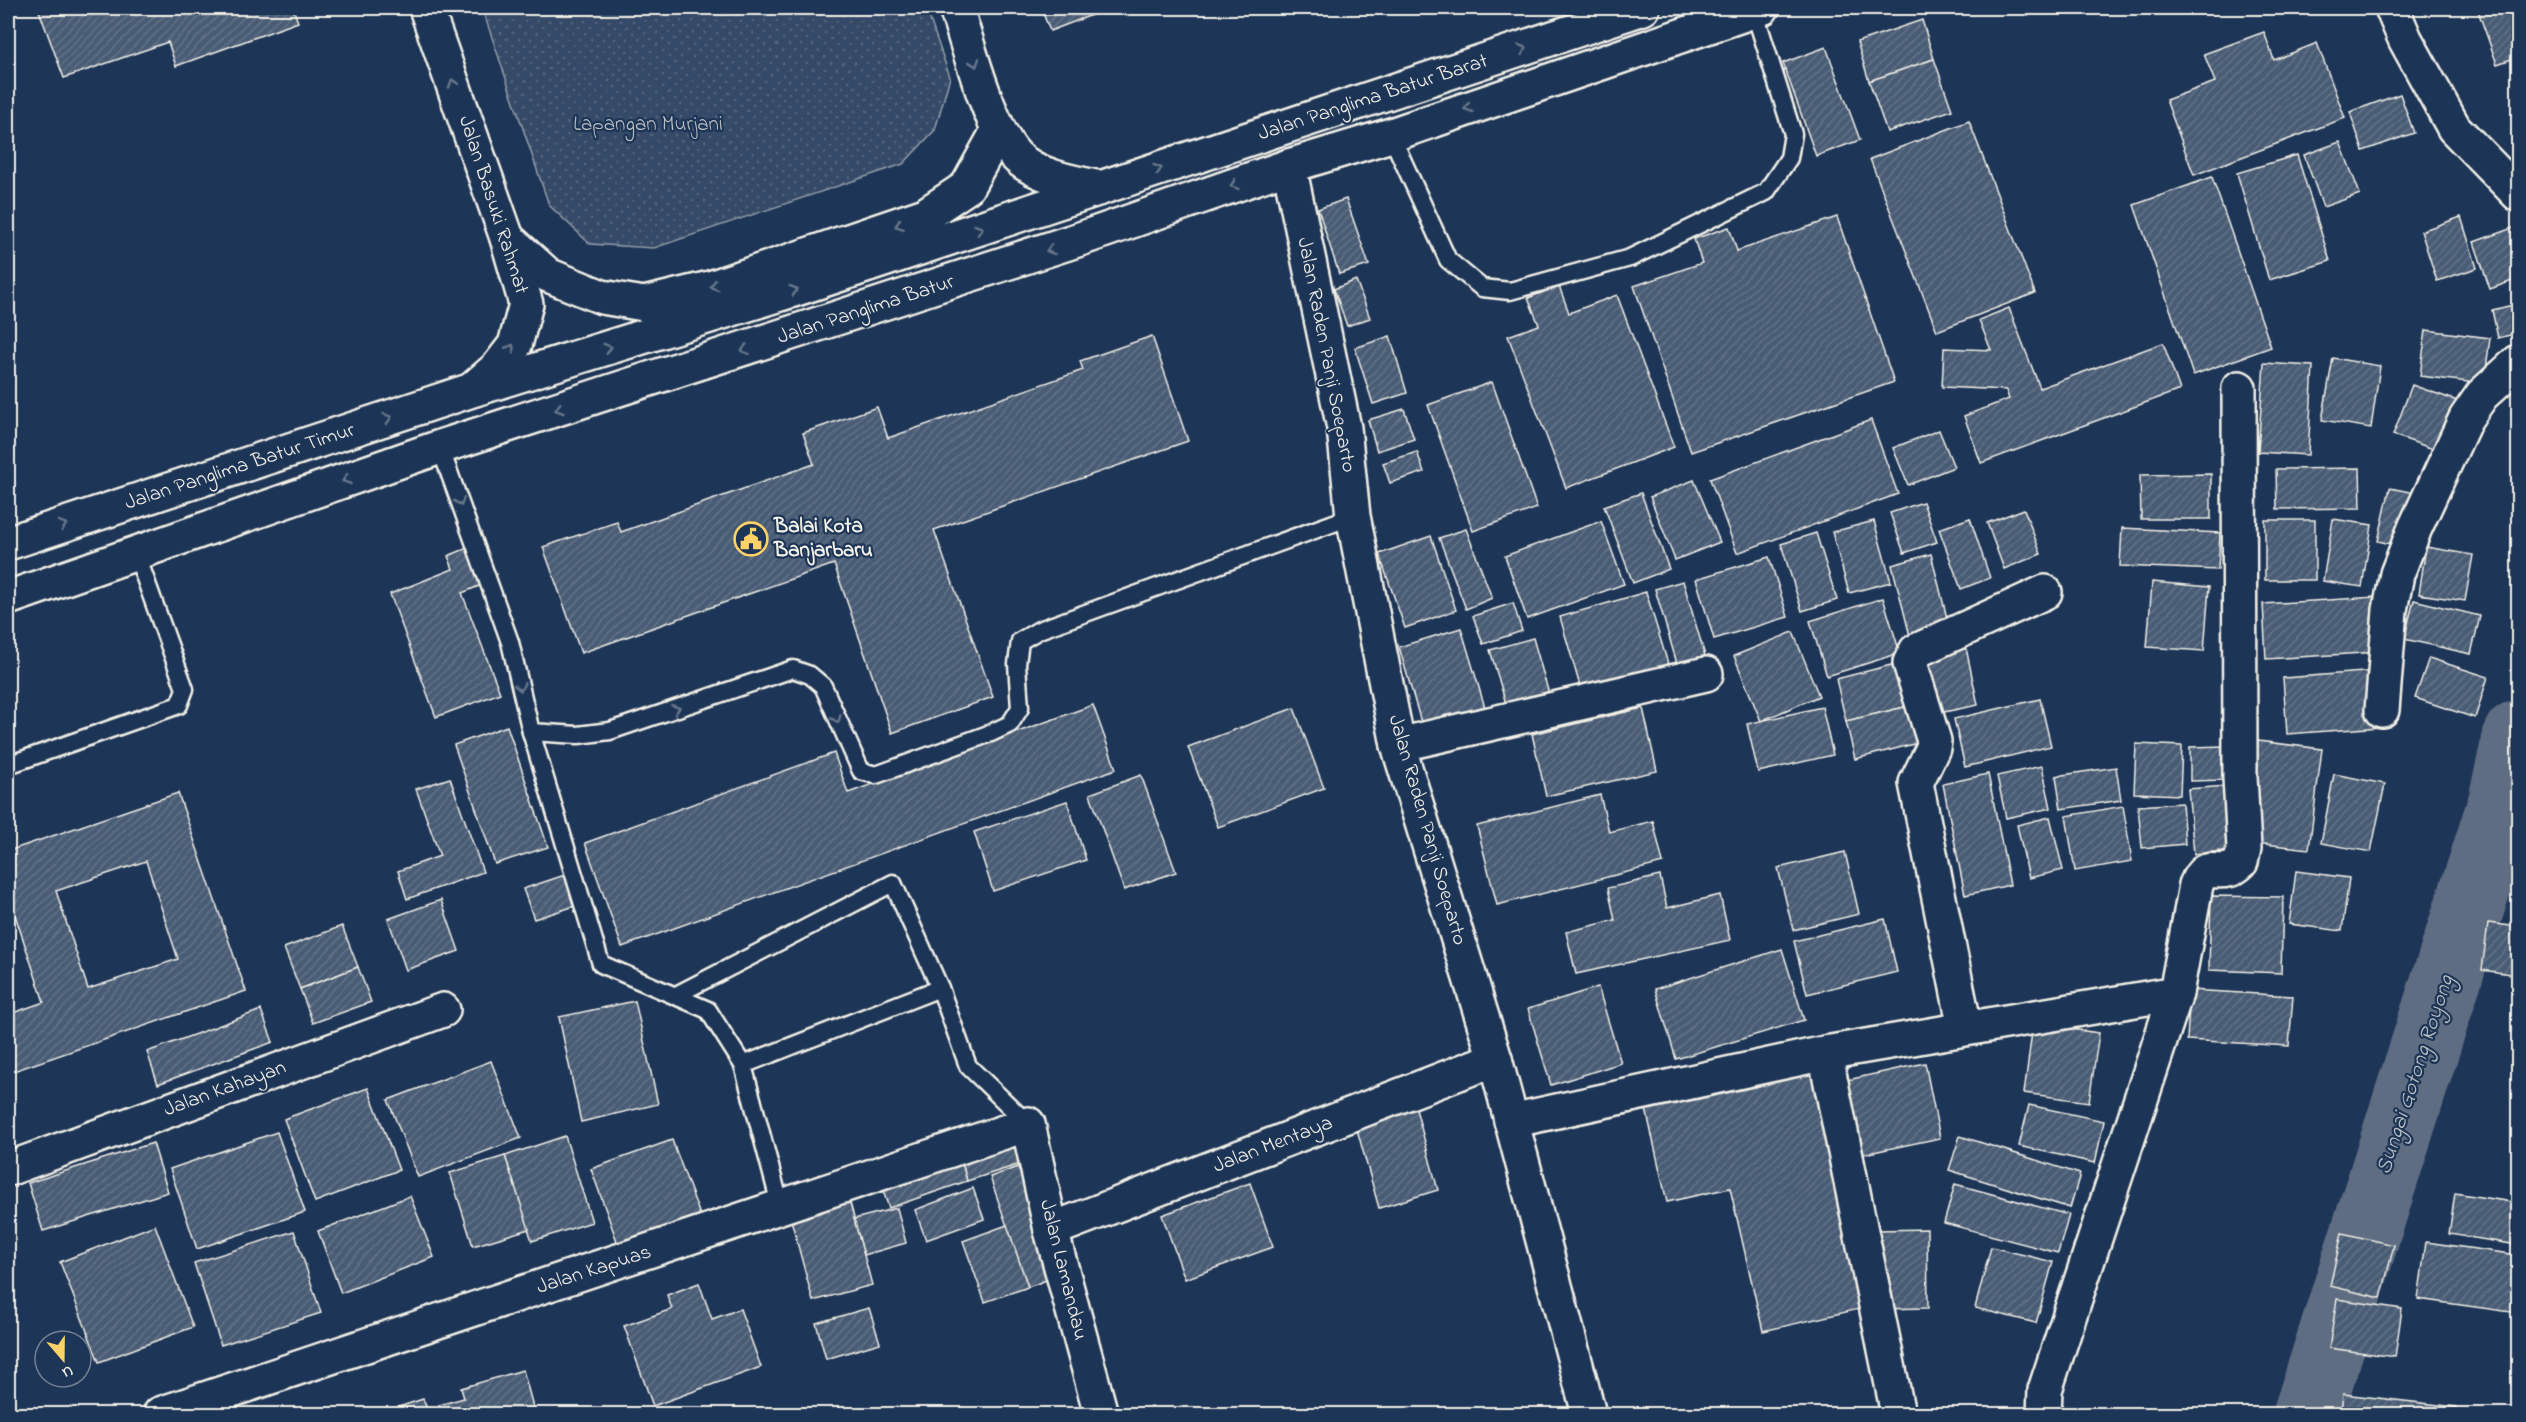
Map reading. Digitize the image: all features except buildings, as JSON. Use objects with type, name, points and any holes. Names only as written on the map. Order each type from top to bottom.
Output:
[{"type":"street","name":"Jalan Basuki Rahmat","points":[[426,8],[507,238],[526,304],[515,345],[498,367],[472,390]]},
{"type":"street","points":[[956,8],[998,131],[1017,157],[1061,181],[1103,188]]},
{"type":"street","name":"Jalan Panglima Batur Barat","points":[[1103,188],[1643,8]]},
{"type":"street","points":[[1650,8],[1662,42]]},
{"type":"street","points":[[2392,8],[2405,39],[2454,128],[2518,194]]},
{"type":"street","name":"Jalan Panglima Batur Barat","points":[[1289,166],[1391,135],[1758,9]]},
{"type":"street","points":[[1606,21],[1619,56]]},
{"type":"street","points":[[507,238],[548,275],[602,297],[644,304],[710,288],[925,215],[967,188],[998,131]]},
{"type":"street","name":"Jalan Panglima Batur","points":[[440,447],[1004,265],[1289,166]]},
{"type":"street","name":"Jalan Raden Panji Soeparto","points":[[1289,166],[1344,428],[1353,516],[1398,745],[1495,1059],[1588,1414]]},
{"type":"street","name":"Jalan Panglima Batur","points":[[472,390],[794,290],[1103,188]]},
{"type":"street","points":[[2382,710],[2390,610],[2397,574],[2415,528],[2466,418],[2482,395],[2518,362]]},
{"type":"street","points":[[2044,1414],[2045,1390],[2175,993],[2196,885],[2200,874],[2208,870],[2229,870],[2241,862],[2244,848],[2240,765],[2240,388]]},
{"type":"street","name":"Jalan Panglima Batur Timur","points":[[8,543],[472,390]]},
{"type":"street","name":"Jalan Panglima Batur Timur","points":[[8,598],[440,447]]},
{"type":"street","points":[[1965,1028],[1916,783],[1933,748],[1934,741],[1910,663],[1916,651],[2045,592]]},
{"type":"street","points":[[1398,745],[1706,674]]},
{"type":"street","points":[[1511,1121],[1825,1053],[2175,993]]},
{"type":"street","name":"Jalan Kahayan","points":[[8,1169],[442,1010]]},
{"type":"street","points":[[1825,1053],[1898,1414]]},
{"type":"street","name":"Jalan Mentaya","points":[[1051,1230],[1495,1059]]},
{"type":"street","name":"Jalan Kapuas","points":[[160,1414],[1028,1124]]},
{"type":"street","name":"Jalan Lamandau","points":[[1028,1124],[1051,1230],[1101,1414]]},
{"type":"lane","points":[[1391,135],[1448,260],[1482,288],[1510,291],[1630,258],[1766,192],[1789,158],[1793,134],[1758,9]]},
{"type":"lane","points":[[440,447],[510,642],[531,732],[601,964],[678,994],[708,1010],[743,1065],[781,1208]]},
{"type":"lane","points":[[531,732],[578,735],[610,731],[793,669],[810,675],[824,686],[861,771],[876,776],[1010,724],[1020,708],[1017,664],[1020,641],[1029,636],[1353,516]]},
{"type":"lane","points":[[8,765],[179,705],[185,689],[136,553]]},
{"type":"lane","points":[[678,994],[893,883],[940,988],[968,1066],[1028,1124]]},
{"type":"lane","points":[[743,1065],[940,988]]},
{"type":"green space","name":"Lapangan Murjani","points":[[482,8],[926,8],[950,77],[935,130],[903,164],[654,248],[590,244],[549,205]]},
{"type":"waterway","name":"Sungai Gotong Royong","points":[[2308,1414],[2503,802],[2518,735]]},
{"type":"place","name":"Balai Kota Banjarbaru","points":[[751,539]]}]
